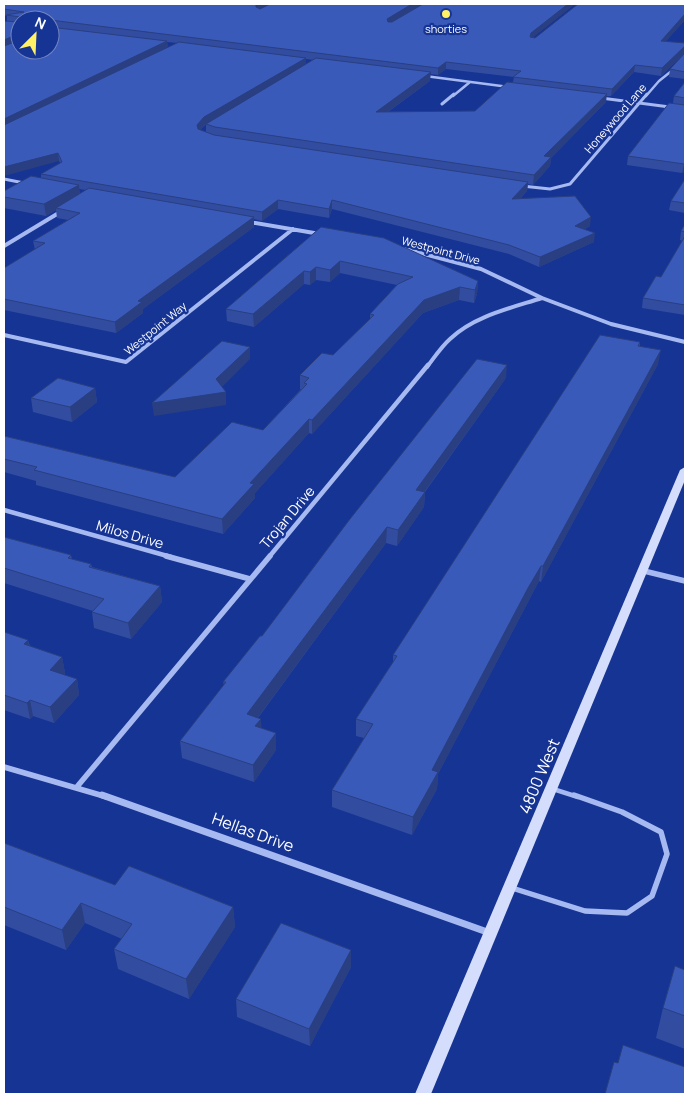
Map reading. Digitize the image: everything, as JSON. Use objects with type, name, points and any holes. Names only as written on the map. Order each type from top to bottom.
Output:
[{"type":"main road","name":"4800 West","points":[[423,1094],[684,477]]},
{"type":"street","name":"Honeywood Lane","points":[[520,186],[557,189],[572,182],[659,81],[680,62]]},
{"type":"street","points":[[422,76],[518,88]]},
{"type":"street","points":[[442,104],[470,82]]},
{"type":"street","points":[[595,97],[685,109]]},
{"type":"street","points":[[4,179],[33,184]]},
{"type":"street","points":[[4,246],[70,206]]},
{"type":"street","points":[[245,221],[321,234]]},
{"type":"street","name":"Westpoint Way","points":[[4,335],[126,362],[293,229]]},
{"type":"street","name":"Westpoint Drive","points":[[395,247],[430,254],[481,269],[542,298],[611,324],[685,342]]},
{"type":"street","name":"Trojan Drive","points":[[76,788],[449,340],[461,330],[477,322],[542,298]]},
{"type":"street","name":"Milos Drive","points":[[4,510],[250,579]]},
{"type":"street","points":[[644,570],[685,581]]},
{"type":"street","name":"Hellas Drive","points":[[4,767],[129,802],[490,933]]},
{"type":"lane","points":[[510,887],[584,911],[627,913],[652,896],[667,854],[661,832],[636,817],[597,802],[551,789]]},
{"type":"building","points":[[4,4],[256,4],[256,7],[260,9],[270,4],[412,4],[387,19],[388,22],[392,22],[423,4],[568,4],[531,33],[530,37],[535,38],[578,4],[685,4],[685,14],[661,41],[685,43],[685,46],[662,68],[635,65],[612,89],[513,77],[521,71],[446,62],[438,68],[60,21],[60,10],[4,9]]},
{"type":"building","points":[[4,21],[10,21],[10,37],[4,40]]},
{"type":"building","points":[[60,28],[167,41],[4,119],[4,46],[10,44],[10,60],[60,60]]},
{"type":"building","points":[[179,42],[306,58],[204,117],[197,125],[198,129],[214,135],[528,182],[512,199],[575,196],[591,217],[575,226],[595,233],[540,257],[509,245],[332,200],[329,209],[278,200],[262,212],[41,174],[62,162],[58,153],[4,167],[4,125]]},
{"type":"building","points":[[685,53],[685,72],[670,69]]},
{"type":"building","points":[[316,58],[431,72],[376,112],[475,111],[507,82],[607,94],[544,156],[551,157],[534,175],[215,127],[206,124]]},
{"type":"building","points":[[685,82],[685,98],[674,96]]},
{"type":"building","points":[[669,103],[685,105],[685,163],[628,156]]},
{"type":"building","points":[[31,176],[79,185],[44,204],[4,197],[4,191]]},
{"type":"building","points":[[685,179],[685,203],[671,201]]},
{"type":"building","points":[[89,188],[254,217],[138,301],[142,302],[115,322],[4,299],[4,268],[45,243],[33,241],[80,213],[56,208]]},
{"type":"building","points":[[685,224],[685,232],[681,231]]},
{"type":"building","points":[[321,227],[384,238],[478,281],[475,290],[460,287],[424,300],[312,420],[309,419],[250,483],[254,484],[222,519],[34,470],[37,467],[4,459],[4,436],[175,477],[232,422],[263,430],[307,384],[304,383],[309,378],[300,375],[322,353],[333,355],[374,315],[370,314],[398,284],[413,277],[340,261],[330,270],[316,267],[310,272],[304,271],[253,314],[226,309]]},
{"type":"building","points":[[685,236],[685,305],[643,298],[656,276],[661,277]]},
{"type":"building","points":[[600,335],[640,342],[638,346],[661,350],[543,566],[541,566],[528,588],[432,770],[438,772],[413,817],[332,790],[373,724],[356,719],[397,656],[393,655]]},
{"type":"building","points":[[222,341],[250,347],[216,379],[226,392],[152,403]]},
{"type":"building","points":[[477,359],[507,365],[416,490],[425,492],[398,530],[387,527],[247,714],[261,719],[255,726],[276,733],[253,765],[180,741],[226,682],[223,682],[260,636],[262,636],[350,519]]},
{"type":"building","points":[[58,378],[95,388],[70,407],[31,398]]},
{"type":"building","points":[[4,537],[71,555],[68,558],[91,564],[89,567],[160,586],[128,623],[92,612],[104,599],[4,568]]},
{"type":"building","points":[[4,632],[28,640],[24,644],[62,657],[50,670],[77,679],[50,707],[30,700],[27,703],[4,695]]},
{"type":"building","points":[[4,843],[115,885],[129,866],[233,907],[186,979],[114,949],[132,924],[81,903],[62,930],[4,907]]},
{"type":"building","points":[[281,923],[351,950],[309,1029],[236,999]]},
{"type":"building","points":[[675,966],[685,970],[685,1016],[663,1008]]},
{"type":"building","points":[[623,1045],[685,1067],[685,1094],[605,1094],[614,1062],[618,1063]]},
{"type":"place","name":"shorties","points":[[446,14]]}]
